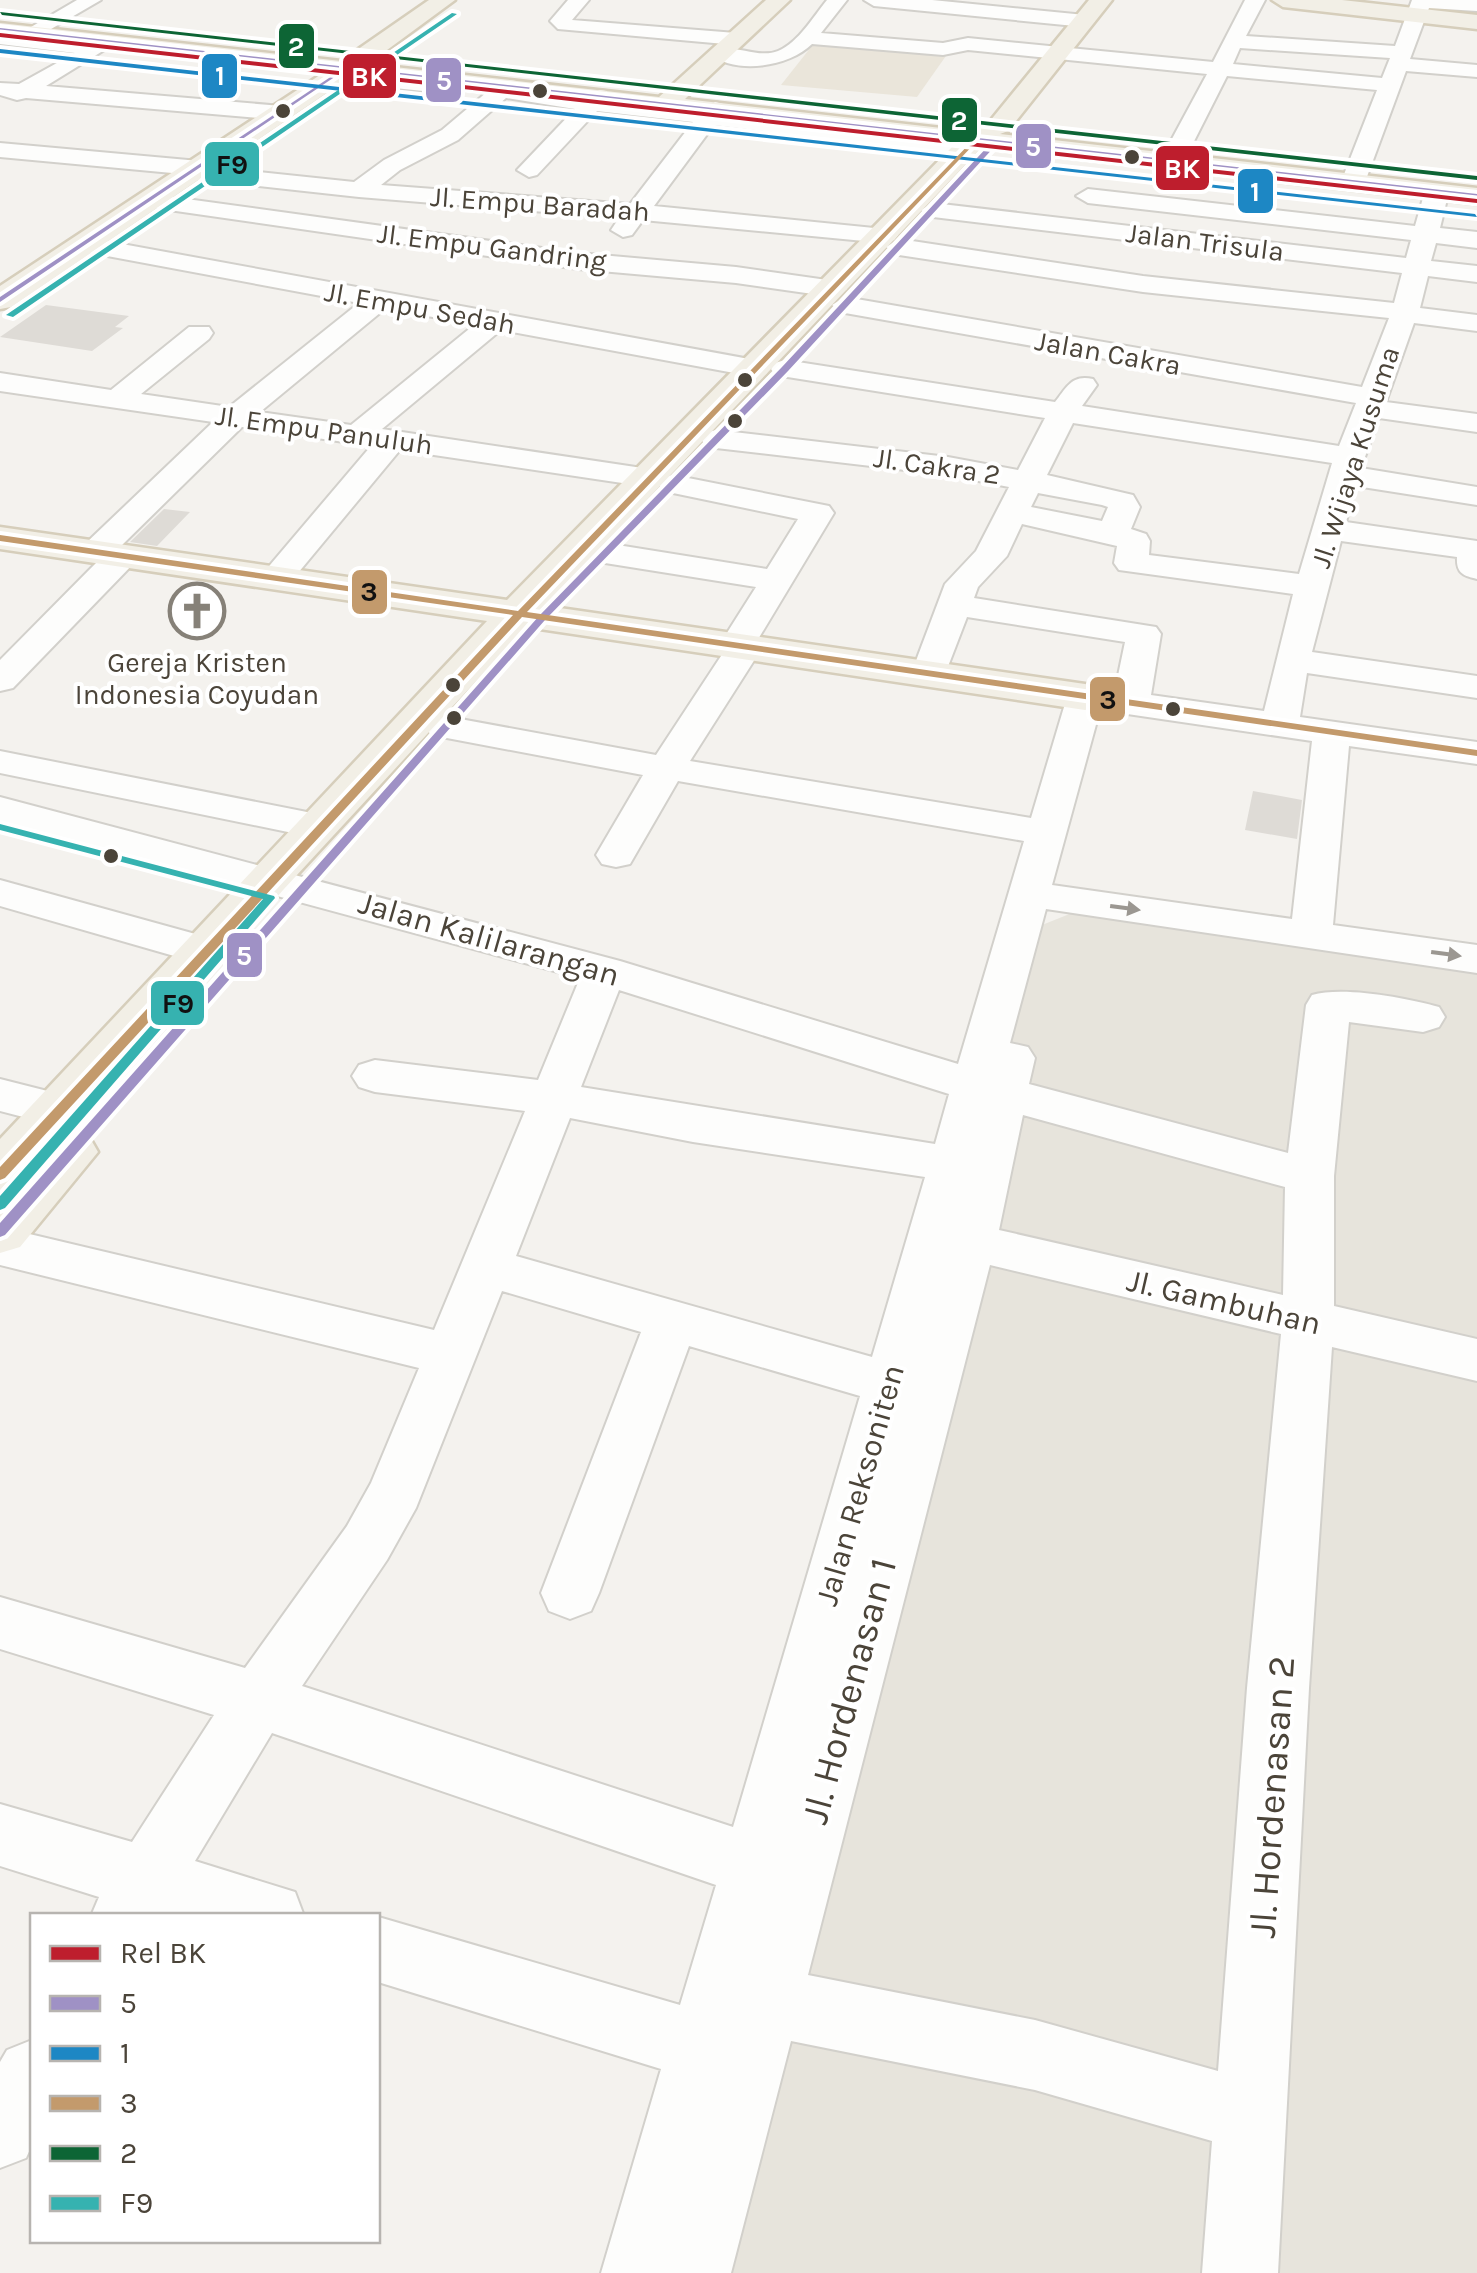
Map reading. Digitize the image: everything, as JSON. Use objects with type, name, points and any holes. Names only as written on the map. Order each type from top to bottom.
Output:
[{"type":"main road","points":[[0,300],[282,114],[350,74],[444,0]]},
{"type":"main road","points":[[667,104],[779,0]]},
{"type":"main road","points":[[0,1232],[284,883],[316,826],[529,616],[1050,80],[1101,0]]},
{"type":"main road","points":[[1283,0],[1419,5],[1477,22]]},
{"type":"main road","points":[[0,34],[29,34],[595,100],[667,104],[712,114],[981,147],[1172,162],[1477,196]]},
{"type":"main road","points":[[892,241],[933,210],[981,147]]},
{"type":"main road","points":[[0,1175],[202,950],[284,883],[444,727],[529,616],[605,553],[661,480],[716,440],[767,367]]},
{"type":"main road","points":[[0,538],[1108,700]]},
{"type":"street","points":[[29,34],[91,0]]},
{"type":"street","points":[[578,0],[560,21],[646,32],[779,59],[791,55],[837,0]]},
{"type":"street","points":[[874,0],[1079,35],[1219,68],[1394,67],[1477,71]]},
{"type":"street","points":[[1172,162],[1195,95],[1219,68],[1255,0]]},
{"type":"street","points":[[1353,182],[1419,5],[1477,5]]},
{"type":"street","points":[[646,32],[673,6]]},
{"type":"street","points":[[0,34],[96,49],[10,90],[0,104]]},
{"type":"street","points":[[806,38],[944,50],[968,44],[1079,35]]},
{"type":"street","points":[[1200,44],[1233,44],[1394,67]]},
{"type":"street","points":[[10,90],[282,114]]},
{"type":"street","points":[[359,190],[398,162],[450,135],[504,90]]},
{"type":"street","points":[[528,203],[558,173],[529,170],[595,100],[712,114]]},
{"type":"street","points":[[112,121],[141,104]]},
{"type":"street","points":[[599,262],[712,114]]},
{"type":"street","points":[[55,155],[84,138]]},
{"type":"street","points":[[981,147],[1193,207],[1477,240]]},
{"type":"street","name":"Jl. Empu Baradah","points":[[0,150],[359,190],[637,211],[892,241],[1131,283],[1477,323]]},
{"type":"street","points":[[1190,315],[1107,302],[1131,283],[1173,238],[1212,166]]},
{"type":"street","name":"Jl. Wijaya Kusuma","points":[[1280,725],[1292,660],[1346,466],[1404,313],[1437,191]]},
{"type":"street","name":"Jl. Empu Gandring","points":[[150,201],[839,297]]},
{"type":"street","name":"Jalan Trisula","points":[[933,210],[1477,274]]},
{"type":"street","name":"Jl. Empu Sedah","points":[[84,245],[492,322],[1065,410],[1477,496]]},
{"type":"street","points":[[358,435],[492,322],[550,258]]},
{"type":"street","name":"Jalan Cakra","points":[[839,297],[1477,423]]},
{"type":"street","points":[[0,680],[234,418],[380,300]]},
{"type":"street","points":[[929,674],[962,584],[990,556],[1065,410],[1095,370],[1115,373],[1139,325]]},
{"type":"street","points":[[116,400],[198,333]]},
{"type":"street","name":"Jl. Empu Panuluh","points":[[0,382],[661,480],[818,513],[778,581]]},
{"type":"street","points":[[276,578],[392,440]]},
{"type":"street","name":"Jl. Cakra 2","points":[[716,440],[880,457],[1028,479],[1118,500],[1124,507],[1113,533]]},
{"type":"street","points":[[1011,512],[1113,533],[1136,543],[1130,563],[1312,586]]},
{"type":"street","points":[[1328,529],[1476,554]]},
{"type":"street","points":[[605,553],[778,581],[616,855]]},
{"type":"street","name":"Jalan Reksoniten","points":[[639,2273],[950,1164],[988,1088],[1035,914],[1046,834],[1108,700],[1144,634],[953,605]]},
{"type":"street","points":[[1292,660],[1477,687]]},
{"type":"street","points":[[1108,700],[1477,753]]},
{"type":"street","points":[[444,727],[1046,834]]},
{"type":"street","points":[[1311,935],[1332,732]]},
{"type":"street","points":[[0,762],[316,826]]},
{"type":"street","points":[[19,814],[79,780]]},
{"type":"street","name":"Jalan Kalilarangan","points":[[19,814],[605,971],[988,1088],[1310,1176]]},
{"type":"street","points":[[0,893],[202,950]]},
{"type":"street","points":[[1035,914],[1311,935],[1477,959]]},
{"type":"street","points":[[135,1896],[258,1700],[368,1542],[396,1491],[605,971]]},
{"type":"street","name":"Jl. Hordenasan 2","points":[[1240,2273],[1308,1322],[1310,1176],[1328,1005],[1423,1017]]},
{"type":"street","points":[[375,1076],[556,1099],[712,1128],[950,1164]]},
{"type":"street","name":"Jl. Hordenasan 1","points":[[694,2273],[970,1242],[988,1088]]},
{"type":"street","points":[[0,1095],[58,1110]]},
{"type":"street","name":"Jl. Gambuhan","points":[[970,1242],[1477,1360]]},
{"type":"street","points":[[0,1246],[451,1355]]},
{"type":"street","points":[[484,1266],[889,1383]]},
{"type":"street","points":[[570,1593],[672,1320]]},
{"type":"street","points":[[0,1624],[258,1700],[753,1866]]},
{"type":"street","points":[[0,1834],[135,1896],[251,1913]]},
{"type":"street","points":[[380,1949],[702,2047]]},
{"type":"street","points":[[765,2001],[1035,2055],[1250,2116]]},
{"type":"street","points":[[0,2132],[30,2080]]},
{"type":"shaded area","points":[[815,42],[948,53],[917,97],[781,85]]},
{"type":"shaded area","points":[[1072,913],[1477,970],[1477,2273],[675,2273],[1042,925]]},
{"type":"building","points":[[46,305],[129,316],[115,327],[123,328],[92,351],[0,337]]},
{"type":"building","points":[[164,509],[190,512],[157,546],[130,542]]},
{"type":"building","points":[[1253,791],[1302,800],[1297,839],[1245,830]]},
{"type":"rail line","name":"BK","points":[[0,35],[1477,201]]},
{"type":"transit line","name":"2","points":[[2,13],[1477,178]]},
{"type":"transit line","name":"F9","points":[[10,315],[454,14]]},
{"type":"transit line","name":"5","points":[[0,30],[1477,196]]},
{"type":"transit line","name":"1","points":[[0,51],[1475,216]]},
{"type":"transit line","name":"5","points":[[0,300],[343,71]]},
{"type":"transit line","name":"3","points":[[0,1175],[483,652],[977,138]]},
{"type":"transit line","name":"5","points":[[0,1232],[542,618],[785,369],[996,141]]},
{"type":"transit line","name":"3","points":[[0,538],[1477,753]]},
{"type":"transit line","name":"F9","points":[[0,827],[270,898],[0,1205]]},
{"type":"place","name":"Gereja Kristen Indonesia Coyudan","points":[[197,611]]}]
